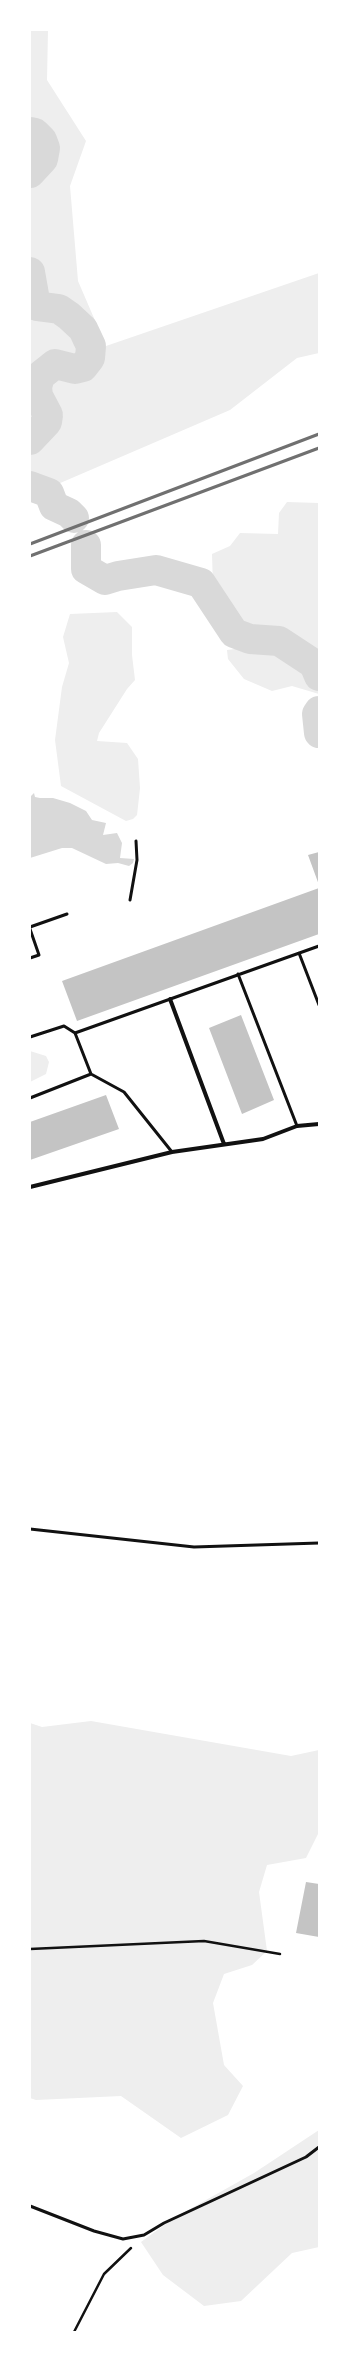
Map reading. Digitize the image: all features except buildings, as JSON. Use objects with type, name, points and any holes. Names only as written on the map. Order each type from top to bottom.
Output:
[{"type":"street","points":[[170,999],[224,1144]]},
{"type":"street","points":[[30,1187],[172,1152],[263,1139],[297,1126],[319,1124]]},
{"type":"lane","points":[[130,900],[137,860],[136,841]]},
{"type":"lane","points":[[30,958],[39,955],[30,928],[67,914]]},
{"type":"lane","points":[[75,1033],[319,946]]},
{"type":"lane","points":[[299,953],[319,1005]]},
{"type":"lane","points":[[238,974],[297,1126]]},
{"type":"lane","points":[[30,1037],[64,1026],[75,1033],[91,1074],[124,1092],[172,1152]]},
{"type":"lane","points":[[30,1098],[91,1074]]},
{"type":"lane","points":[[30,1528],[194,1547],[319,1543]]},
{"type":"lane","points":[[30,2206],[94,2231],[123,2239],[144,2235],[164,2223],[306,2157],[319,2147]]},
{"type":"path","points":[[30,1949],[204,1941],[280,1954]]},
{"type":"path","points":[[74,2332],[104,2274],[144,2235]]},
{"type":"shaded area","points":[[30,30],[48,30],[47,80],[86,141],[70,186],[78,281],[106,346],[319,273],[319,353],[297,358],[230,410],[30,496]]},
{"type":"shaded area","points":[[287,502],[319,503],[319,694],[292,686],[272,691],[244,679],[228,659],[227,650],[268,645],[259,635],[243,629],[228,613],[224,597],[213,587],[212,554],[230,546],[240,533],[278,534],[279,513]]},
{"type":"shaded area","points":[[117,612],[132,627],[132,655],[135,680],[127,689],[99,733],[97,741],[127,743],[138,759],[140,788],[137,815],[133,819],[126,821],[61,786],[55,740],[62,687],[69,663],[63,637],[70,614]]},
{"type":"shaded area","points":[[34,793],[35,797],[53,798],[70,803],[86,811],[92,820],[106,823],[103,835],[117,833],[122,843],[120,858],[134,859],[133,863],[129,866],[118,863],[106,864],[72,848],[62,848],[30,858],[30,797]]},
{"type":"shaded area","points":[[30,1051],[46,1056],[49,1062],[46,1074],[30,1082]]},
{"type":"shaded area","points":[[91,1721],[291,1756],[319,1750],[319,1832],[306,1858],[267,1865],[259,1892],[267,1951],[252,1965],[224,1974],[213,2003],[224,2065],[243,2086],[228,2115],[181,2138],[121,2096],[36,2100],[30,2098],[30,1723],[42,1727]]},
{"type":"shaded area","points":[[319,2130],[319,2247],[292,2253],[241,2301],[204,2306],[163,2275],[141,2242],[174,2218],[254,2173]]},
{"type":"waterway","points":[[30,132],[35,133],[42,140],[45,148],[43,159],[30,173]]},
{"type":"waterway","points":[[30,272],[36,306],[59,309],[69,316],[83,329],[91,346],[90,358],[83,367],[75,369],[55,364],[40,376],[37,387],[38,396],[48,415],[47,422],[30,440]]},
{"type":"waterway","points":[[30,486],[49,493],[54,506],[69,513],[74,518]]},
{"type":"waterway","points":[[86,545],[86,569],[105,580],[118,576],[156,570],[201,583],[234,633],[250,639],[279,641],[314,664],[319,676]]},
{"type":"waterway","points":[[319,711],[317,714],[319,733]]},
{"type":"railway","points":[[30,544],[319,434]]},
{"type":"railway","points":[[30,556],[319,448]]}]
